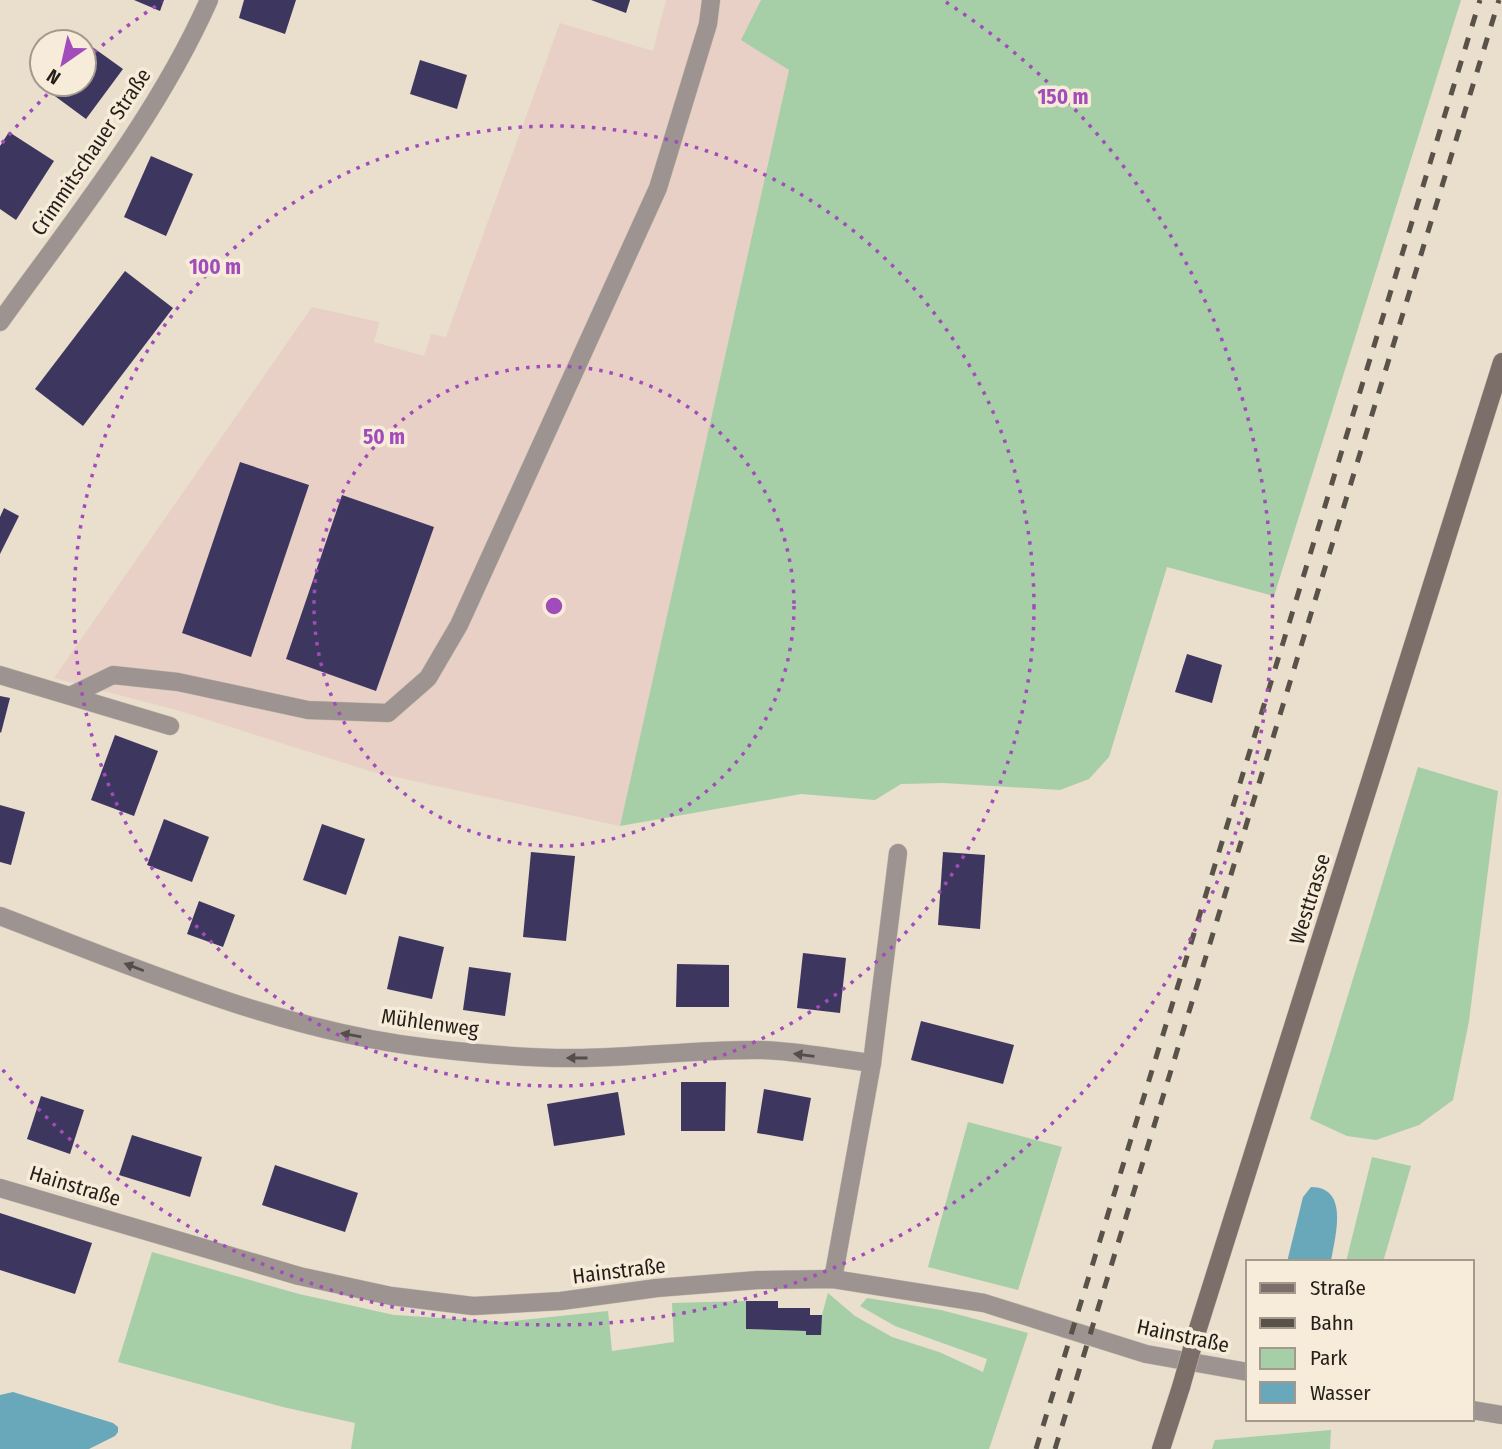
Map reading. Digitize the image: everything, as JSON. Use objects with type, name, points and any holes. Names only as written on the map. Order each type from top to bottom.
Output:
[{"type":"main road","name":"Westtrasse","points":[[1161,1449],[1502,362]]},
{"type":"street","name":"Crimmitschauer Straße","points":[[0,322],[167,84],[209,0]]},
{"type":"street","points":[[72,695],[113,674],[178,682],[307,710],[388,713],[428,678],[459,625],[658,188],[708,24],[711,0]]},
{"type":"street","points":[[0,675],[170,726]]},
{"type":"street","points":[[833,1279],[872,1063],[898,853]]},
{"type":"street","name":"Mühlenweg","points":[[0,916],[153,975],[249,1007],[340,1033],[427,1048],[517,1056],[583,1058],[688,1051],[764,1050],[872,1063]]},
{"type":"street","name":"Hainstraße","points":[[0,1188],[299,1276],[391,1296],[472,1306],[561,1301],[657,1288],[746,1281],[833,1279],[984,1303],[1146,1354],[1246,1372]]},
{"type":"street","points":[[1474,1410],[1502,1415]]},
{"type":"shaded area","points":[[666,0],[761,0],[742,40],[789,70],[620,826],[373,772],[180,711],[54,678],[312,307],[379,322],[374,342],[424,356],[431,334],[446,337],[560,23],[653,51]]},
{"type":"green space","points":[[761,0],[1461,0],[1274,596],[1167,567],[1109,757],[1089,779],[1060,790],[943,783],[901,784],[875,800],[801,794],[620,826],[789,70],[741,40]]},
{"type":"green space","points":[[1418,767],[1498,791],[1469,1021],[1453,1100],[1419,1125],[1376,1140],[1347,1136],[1310,1119]]},
{"type":"green space","points":[[968,1122],[1062,1147],[1018,1290],[928,1267]]},
{"type":"green space","points":[[1372,1157],[1411,1166],[1384,1260],[1346,1260]]},
{"type":"green space","points":[[152,1252],[299,1294],[394,1315],[502,1322],[608,1311],[612,1351],[674,1342],[672,1303],[746,1301],[746,1329],[806,1331],[822,1315],[828,1293],[855,1316],[892,1337],[939,1352],[983,1372],[987,1359],[895,1326],[860,1306],[867,1298],[941,1310],[1028,1333],[989,1449],[351,1449],[355,1423],[283,1407],[118,1362]]},
{"type":"green space","points":[[1331,1430],[1330,1449],[1212,1449],[1215,1440]]},
{"type":"water","points":[[1311,1187],[1323,1189],[1331,1195],[1336,1204],[1337,1227],[1331,1260],[1287,1260],[1303,1197]]},
{"type":"water","points":[[13,1392],[113,1423],[118,1427],[118,1432],[89,1449],[0,1449],[0,1395]]},
{"type":"building","points":[[134,0],[164,0],[160,11]]},
{"type":"building","points":[[244,0],[296,0],[285,34],[239,18]]},
{"type":"building","points":[[591,0],[630,0],[626,13]]},
{"type":"building","points":[[98,51],[123,69],[86,119],[58,98],[98,98]]},
{"type":"building","points":[[420,60],[467,75],[457,109],[410,94]]},
{"type":"building","points":[[9,132],[54,161],[16,220],[0,209],[0,146]]},
{"type":"building","points":[[151,156],[193,174],[166,236],[124,217]]},
{"type":"building","points":[[125,271],[173,308],[83,426],[35,389]]},
{"type":"building","points":[[240,462],[309,485],[251,657],[182,633]]},
{"type":"building","points":[[342,495],[434,527],[376,691],[286,659]]},
{"type":"building","points":[[4,508],[19,516],[0,554],[0,517]]},
{"type":"building","points":[[1187,654],[1222,665],[1212,703],[1175,692]]},
{"type":"building","points":[[0,696],[10,698],[1,733],[0,732]]},
{"type":"building","points":[[115,735],[158,751],[134,816],[91,800]]},
{"type":"building","points":[[0,805],[25,812],[11,865],[0,862]]},
{"type":"building","points":[[164,819],[209,837],[192,882],[147,865]]},
{"type":"building","points":[[322,824],[365,839],[346,895],[303,880]]},
{"type":"building","points":[[531,852],[575,856],[566,941],[523,937]]},
{"type":"building","points":[[943,852],[985,855],[980,929],[938,925]]},
{"type":"building","points":[[199,901],[235,915],[223,947],[187,934]]},
{"type":"building","points":[[399,936],[444,947],[432,999],[387,989]]},
{"type":"building","points":[[803,953],[846,958],[840,1013],[797,1008]]},
{"type":"building","points":[[677,964],[729,965],[729,1007],[676,1007]]},
{"type":"building","points":[[469,967],[511,973],[505,1016],[463,1010]]},
{"type":"building","points":[[921,1021],[1014,1045],[1003,1084],[911,1060]]},
{"type":"building","points":[[681,1082],[726,1082],[725,1131],[681,1131]]},
{"type":"building","points":[[764,1089],[811,1098],[803,1141],[757,1133]]},
{"type":"building","points":[[618,1092],[625,1135],[554,1146],[547,1104]]},
{"type":"building","points":[[41,1096],[84,1110],[70,1154],[27,1139]]},
{"type":"building","points":[[132,1135],[202,1157],[190,1197],[119,1175]]},
{"type":"building","points":[[275,1165],[358,1193],[345,1232],[262,1205]]},
{"type":"building","points":[[0,1213],[92,1243],[75,1294],[0,1270]]},
{"type":"building","points":[[746,1301],[778,1301],[778,1308],[810,1308],[810,1315],[822,1315],[821,1335],[806,1335],[806,1331],[746,1329]]},
{"type":"railway","points":[[1036,1449],[1480,0]]},
{"type":"railway","points":[[1055,1449],[1499,0]]}]
